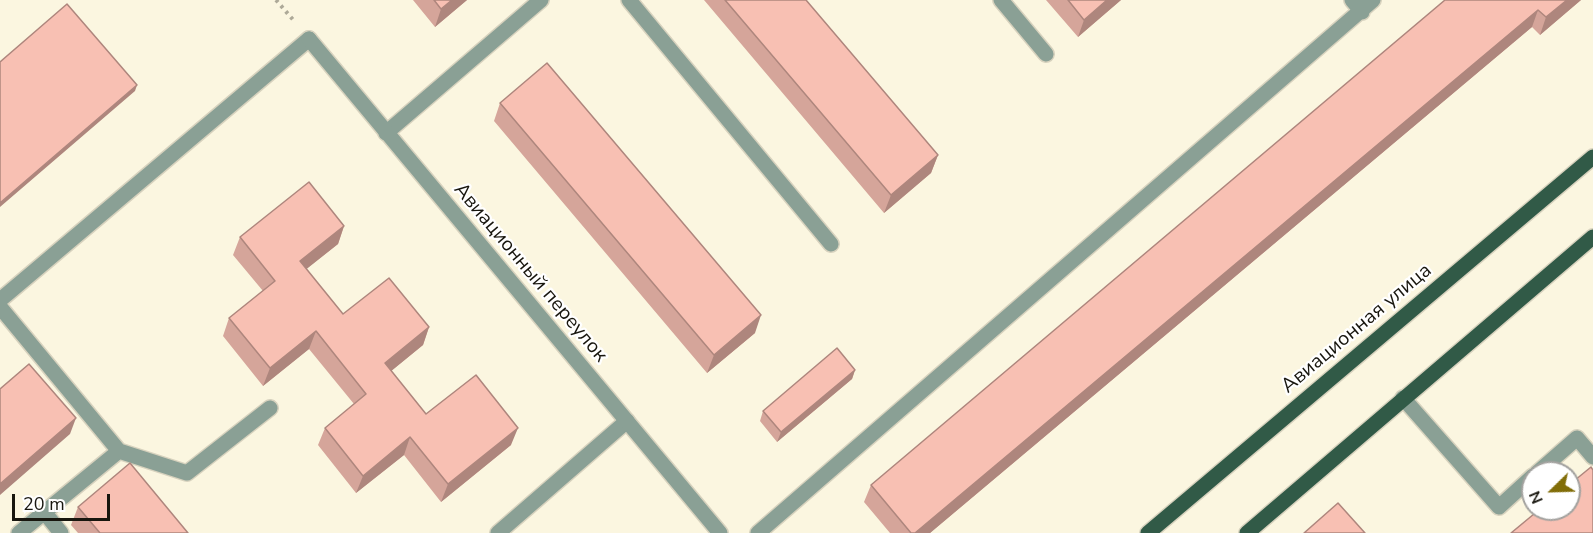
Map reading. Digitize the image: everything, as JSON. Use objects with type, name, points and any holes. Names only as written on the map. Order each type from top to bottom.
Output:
[{"type":"main road","name":"Авиационная улица","points":[[1148,533],[1593,157]]},
{"type":"main road","points":[[1246,533],[1593,237]]},
{"type":"street","points":[[386,133],[541,0]]},
{"type":"street","points":[[629,0],[831,244]]},
{"type":"street","points":[[1001,0],[1046,54]]},
{"type":"street","points":[[758,533],[1357,6],[1374,0]]},
{"type":"street","name":"Авиационный переулок","points":[[0,300],[309,39],[720,533]]},
{"type":"street","points":[[0,307],[119,451],[187,473],[270,408]]},
{"type":"street","points":[[1403,398],[1499,507],[1521,487]]},
{"type":"street","points":[[498,533],[627,421]]},
{"type":"street","points":[[1550,461],[1576,438],[1593,457]]},
{"type":"street","points":[[19,533],[119,451]]},
{"type":"street","points":[[45,513],[61,533]]},
{"type":"building","points":[[434,0],[452,0],[441,9]]},
{"type":"building","points":[[725,0],[806,0],[938,155],[891,195]]},
{"type":"building","points":[[1068,0],[1107,0],[1084,20]]},
{"type":"building","points":[[1445,0],[1567,0],[1546,17],[1538,10],[915,533],[911,533],[871,485]]},
{"type":"building","points":[[67,4],[137,85],[0,203],[0,62]]},
{"type":"building","points":[[547,63],[761,315],[714,355],[500,103]]},
{"type":"building","points":[[309,182],[344,226],[300,261],[343,314],[389,278],[429,327],[385,363],[426,414],[476,375],[518,428],[448,484],[410,437],[363,476],[325,428],[366,394],[316,331],[270,368],[229,318],[275,281],[240,237]]},
{"type":"building","points":[[837,348],[855,370],[781,432],[763,411]]},
{"type":"building","points":[[29,364],[76,418],[0,484],[0,389]]},
{"type":"building","points":[[130,463],[188,533],[100,533],[78,507]]},
{"type":"building","points":[[1591,467],[1593,470],[1593,533],[1511,533],[1526,521],[1581,521],[1581,475]]},
{"type":"building","points":[[1338,503],[1365,533],[1304,533]]}]
